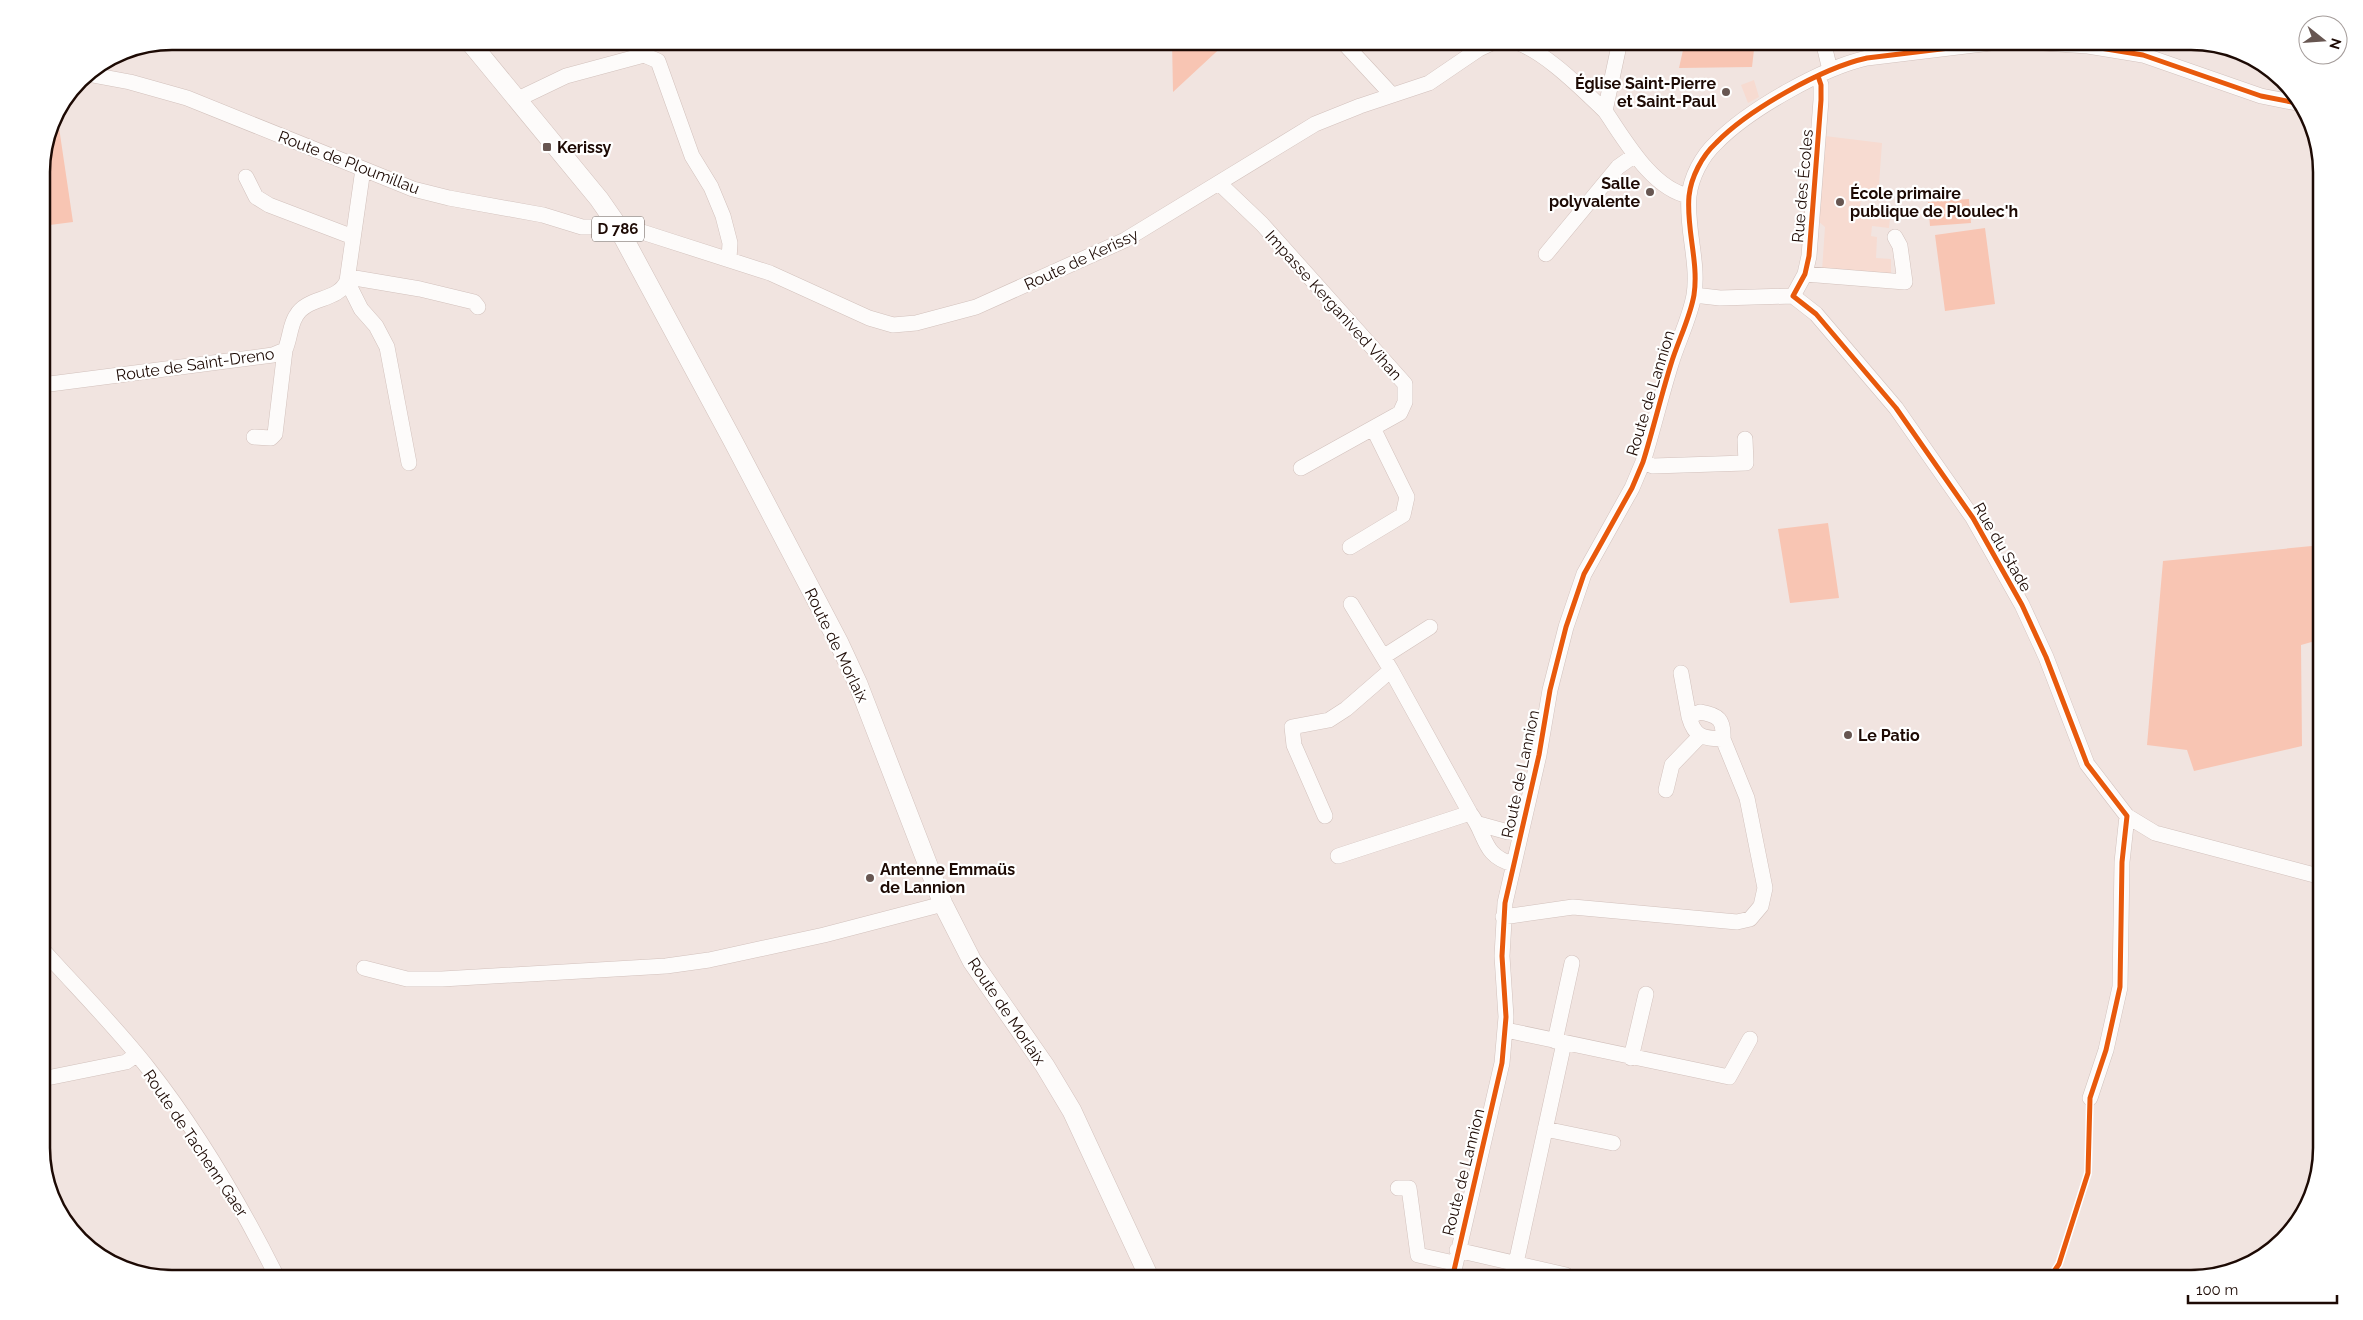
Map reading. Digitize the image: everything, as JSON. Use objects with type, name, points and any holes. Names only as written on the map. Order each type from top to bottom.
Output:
[{"type":"main road","name":"Route de Morlaix","points":[[477,50],[599,199],[614,222],[728,432],[839,643],[858,684],[943,904],[972,961],[1045,1066],[1072,1111],[1146,1270]]},
{"type":"street","points":[[1350,50],[1392,95]]},
{"type":"street","name":"Route de Kerissy","points":[[640,231],[770,273],[869,318],[893,325],[916,323],[976,307],[1125,240],[1316,124],[1429,83],[1478,50]]},
{"type":"street","points":[[1533,50],[1585,92],[1605,112],[1635,155],[1662,184],[1682,195],[1689,196],[1700,165],[1715,143],[1762,107],[1844,63],[1866,58],[1932,50]]},
{"type":"street","points":[[1605,112],[1618,50]]},
{"type":"street","name":"Rue des Écoles","points":[[1793,296],[1805,274],[1809,256],[1819,142],[1821,85],[1824,73],[1823,50]]},
{"type":"street","points":[[2151,50],[2262,96],[2291,102]]},
{"type":"street","points":[[518,99],[566,76],[644,55],[658,61],[692,156],[712,187],[724,216],[730,243],[729,259]]},
{"type":"street","name":"Route de Ploumillau","points":[[103,71],[130,82],[187,98],[422,191],[543,215],[582,227],[608,227],[614,222]]},
{"type":"street","points":[[1546,254],[1618,166],[1635,155]]},
{"type":"street","points":[[363,169],[348,279],[361,309],[376,326],[387,346],[409,463]]},
{"type":"street","points":[[246,177],[256,197],[269,205],[353,237]]},
{"type":"street","name":"Impasse Kerganived Vihan","points":[[1220,184],[1262,224],[1405,384],[1405,402],[1400,413],[1374,430]]},
{"type":"street","name":"Route de Lannion","points":[[1454,1270],[1502,1063],[1506,1030],[1502,956],[1503,917],[1513,864],[1539,755],[1550,690],[1584,574],[1632,488],[1643,462],[1694,295],[1694,264],[1689,196]]},
{"type":"street","points":[[1805,274],[1906,282],[1900,246],[1895,237]]},
{"type":"street","points":[[348,279],[420,289],[474,302],[478,307]]},
{"type":"street","name":"Route de Saint-Dreno","points":[[50,384],[273,355],[285,350],[295,316],[306,306],[340,292],[348,279]]},
{"type":"street","points":[[1694,295],[1720,298],[1793,296]]},
{"type":"street","name":"Rue du Stade","points":[[1793,296],[1816,314],[1896,408],[1973,518],[2025,612],[2046,657],[2087,764],[2127,816],[2155,833],[2313,875]]},
{"type":"street","points":[[254,438],[271,438],[275,434],[285,350]]},
{"type":"street","points":[[1301,468],[1374,430],[1407,497],[1403,515],[1350,547]]},
{"type":"street","points":[[1643,462],[1653,466],[1746,462],[1745,439]]},
{"type":"street","points":[[1351,604],[1387,663],[1492,854],[1501,861],[1513,864]]},
{"type":"street","points":[[1325,816],[1294,745],[1292,727],[1329,720],[1346,709],[1387,663],[1430,627]]},
{"type":"street","points":[[1681,673],[1692,728],[1700,736],[1723,739]]},
{"type":"street","points":[[1503,917],[1573,908],[1737,922],[1750,919],[1761,906],[1764,888],[1747,798],[1723,739],[1724,726],[1713,714],[1700,712],[1689,717]]},
{"type":"street","points":[[1666,790],[1672,765],[1700,736]]},
{"type":"street","points":[[2090,1098],[2106,1050],[2120,987],[2122,862],[2127,816]]},
{"type":"street","points":[[1338,856],[1474,819],[1508,832],[1521,832]]},
{"type":"street","points":[[364,968],[407,979],[442,979],[666,966],[747,953],[943,904]]},
{"type":"street","name":"Route de Tachenn Gaer","points":[[50,958],[136,1055],[169,1097],[207,1153],[253,1228],[274,1270]]},
{"type":"street","points":[[1516,1264],[1546,1129],[1572,963]]},
{"type":"street","points":[[1631,1058],[1646,994]]},
{"type":"street","points":[[1506,1030],[1729,1078],[1750,1039]]},
{"type":"street","points":[[50,1077],[126,1062],[136,1055]]},
{"type":"street","points":[[1546,1129],[1613,1143]]},
{"type":"street","points":[[1398,1188],[1409,1188],[1418,1255],[1516,1264],[1543,1270]]},
{"type":"shaded area","points":[[1172,50],[1218,50],[1173,92]]},
{"type":"shaded area","points":[[1683,50],[1754,50],[1752,67],[1679,68]]},
{"type":"shaded area","points":[[1754,80],[1759,97],[1748,103],[1741,85]]},
{"type":"shaded area","points":[[59,126],[73,222],[50,225],[50,164]]},
{"type":"shaded area","name":"École primaire publique de Ploulec'h","points":[[1825,136],[1882,143],[1878,198],[1861,198],[1860,207],[1869,208],[1868,216],[1890,218],[1889,228],[1872,226],[1871,236],[1877,237],[1876,258],[1891,259],[1891,276],[1822,271],[1825,227],[1818,221]]},
{"type":"shaded area","points":[[1969,199],[1971,223],[1930,226],[1928,202]]},
{"type":"shaded area","points":[[1985,228],[1995,304],[1945,311],[1935,235]]},
{"type":"shaded area","points":[[1828,523],[1839,598],[1790,603],[1778,529]]},
{"type":"shaded area","points":[[2313,546],[2313,642],[2301,645],[2302,746],[2194,771],[2187,750],[2147,745],[2163,561]]},
{"type":"cycle path","points":[[1454,1270],[1502,1063],[1506,1017],[1502,956],[1505,903],[1539,755],[1550,690],[1566,627],[1584,574],[1632,488],[1643,462],[1671,364],[1692,304],[1695,270],[1689,221],[1689,196],[1695,174],[1711,148],[1730,130],[1766,104],[1808,81],[1849,63],[1867,58],[1933,50]]},
{"type":"cycle path","points":[[2112,50],[2143,55],[2261,96],[2291,102]]},
{"type":"cycle path","points":[[1818,76],[1821,85],[1821,100],[1809,256],[1805,274],[1793,296],[1816,314],[1896,408],[1973,518],[2022,605],[2046,657],[2087,764],[2127,816],[2122,862],[2120,987],[2106,1050],[2090,1098],[2088,1173],[2059,1264],[2055,1270]]},
{"type":"place","name":"Église Saint-Pierre et Saint-Paul","points":[[1726,92]]},
{"type":"place","name":"Kerissy","points":[[547,147]]},
{"type":"place","name":"Salle polyvalente","points":[[1650,192]]},
{"type":"place","name":"École primaire publique de Ploulec'h","points":[[1840,202]]},
{"type":"place","name":"Le Patio","points":[[1848,735]]},
{"type":"place","name":"Antenne Emmaüs de Lannion","points":[[870,878]]}]
